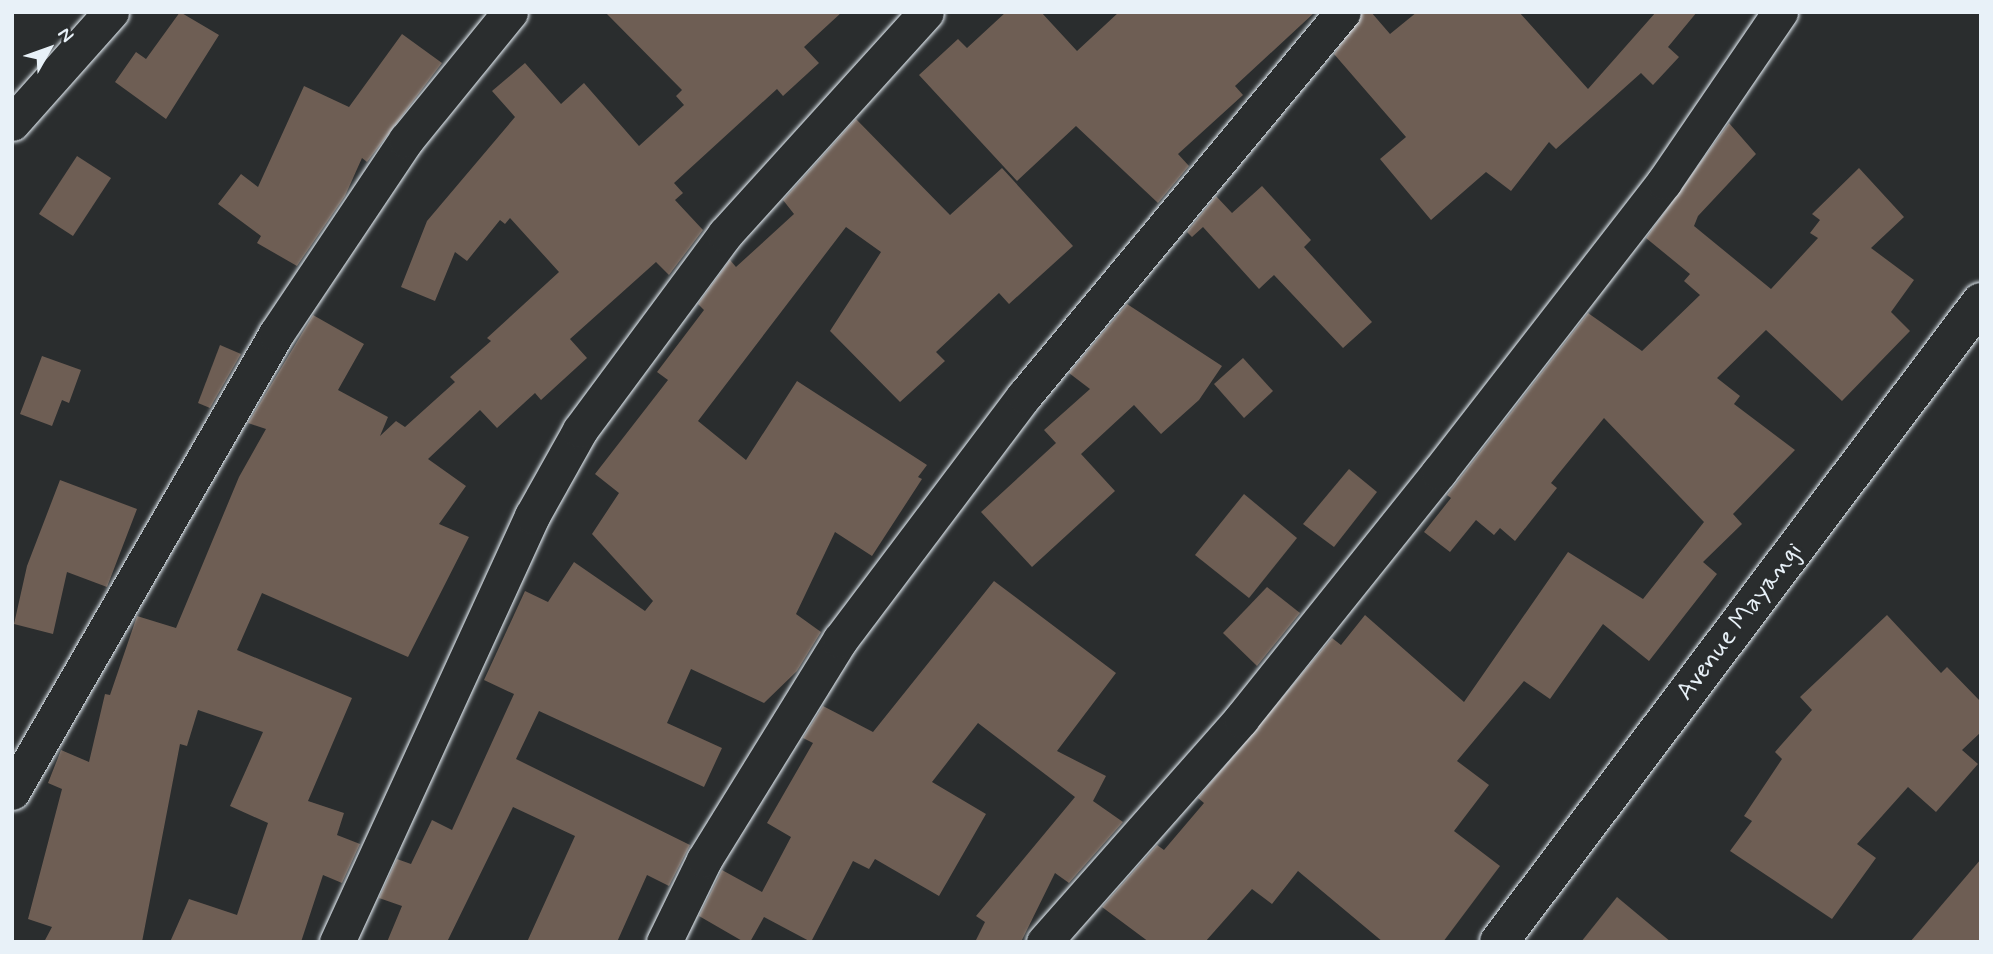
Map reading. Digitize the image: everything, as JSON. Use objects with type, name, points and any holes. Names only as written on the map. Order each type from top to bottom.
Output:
[{"type":"street","points":[[12,123],[111,12]]},
{"type":"street","points":[[12,792],[276,334],[406,140],[510,12]]},
{"type":"street","points":[[337,942],[532,516],[580,430],[725,234],[926,12]]},
{"type":"street","points":[[664,942],[704,860],[840,640],[1032,385],[1343,12]]},
{"type":"street","points":[[1044,942],[1241,719],[1439,472],[1664,182],[1780,12]]},
{"type":"street","name":"Avenue Mayangi","points":[[1499,942],[1981,302]]},
{"type":"building","points":[[180,12],[219,35],[166,119],[115,82],[136,52],[146,59]]},
{"type":"building","points":[[605,12],[842,12],[804,47],[819,63],[783,96],[777,89],[674,183],[683,193],[675,200],[703,230],[669,275],[656,262],[570,339],[587,358],[541,400],[535,393],[497,428],[480,410],[428,459],[466,486],[439,524],[469,537],[408,657],[262,593],[237,650],[352,698],[308,801],[344,813],[337,835],[360,844],[342,883],[323,875],[301,942],[170,942],[189,899],[237,915],[268,823],[230,806],[263,732],[198,710],[187,746],[180,744],[142,942],[44,942],[52,927],[28,919],[62,789],[48,783],[61,750],[89,762],[105,694],[110,695],[137,616],[176,628],[239,477],[266,429],[248,423],[313,315],[364,344],[338,390],[388,417],[380,436],[396,421],[405,427],[455,382],[450,377],[491,341],[487,338],[559,272],[510,218],[505,224],[500,220],[467,261],[455,252],[435,301],[401,287],[427,221],[515,117],[492,91],[525,63],[561,104],[584,83],[639,146],[684,105],[676,96],[682,90]]},
{"type":"building","points":[[1006,12],[1041,12],[1077,51],[1119,12],[1315,12],[1235,86],[1243,95],[1178,154],[1189,166],[1158,203],[1076,126],[1017,181],[919,75],[958,39],[967,48]]},
{"type":"building","points":[[1363,12],[1371,12],[1390,34],[1417,12],[1519,12],[1588,89],[1656,12],[1697,12],[1668,47],[1679,57],[1653,85],[1641,73],[1556,149],[1549,142],[1511,191],[1486,172],[1431,220],[1380,159],[1406,137],[1334,54]]},
{"type":"building","points":[[402,34],[442,63],[367,162],[362,158],[345,196],[297,266],[257,243],[261,236],[218,204],[241,174],[258,187],[304,86],[349,107]]},
{"type":"building","points":[[856,119],[950,215],[1002,168],[1073,246],[1009,304],[999,293],[936,352],[945,361],[900,402],[830,331],[881,252],[846,227],[698,421],[746,460],[797,381],[927,465],[918,477],[922,479],[872,556],[835,532],[796,614],[821,632],[797,671],[764,703],[691,669],[667,723],[722,748],[704,787],[539,711],[516,759],[690,845],[669,886],[647,875],[617,942],[527,942],[575,836],[513,807],[447,942],[387,942],[402,906],[379,898],[397,859],[411,864],[432,820],[452,830],[514,694],[484,680],[525,591],[548,602],[574,562],[645,611],[653,601],[592,534],[619,493],[595,474],[668,380],[657,372],[704,310],[698,304],[730,260],[736,267],[794,214],[783,200]]},
{"type":"building","points":[[1729,123],[1756,154],[1698,216],[1694,226],[1771,289],[1818,238],[1810,233],[1820,220],[1812,214],[1859,168],[1904,217],[1871,248],[1914,280],[1891,312],[1910,331],[1842,401],[1766,330],[1717,378],[1740,396],[1734,404],[1795,450],[1733,514],[1742,524],[1703,562],[1717,574],[1649,661],[1603,624],[1550,699],[1524,681],[1457,761],[1489,785],[1454,831],[1500,866],[1443,942],[1383,942],[1298,871],[1272,904],[1252,889],[1205,942],[1149,942],[1102,907],[1157,845],[1164,850],[1204,803],[1198,798],[1332,638],[1341,645],[1365,615],[1464,702],[1568,552],[1643,599],[1704,522],[1604,418],[1551,483],[1557,488],[1515,541],[1500,528],[1494,535],[1476,520],[1450,552],[1424,532],[1451,498],[1447,495],[1588,313],[1642,351],[1700,295],[1684,281],[1690,274],[1646,238]]},
{"type":"building","points":[[77,156],[111,178],[73,236],[39,214]]},
{"type":"building","points":[[1262,186],[1311,240],[1304,247],[1372,322],[1343,348],[1274,275],[1259,289],[1203,227],[1192,237],[1187,232],[1216,196],[1232,213]]},
{"type":"building","points":[[1127,304],[1222,366],[1199,400],[1161,434],[1134,405],[1081,454],[1115,491],[1032,567],[981,512],[1056,443],[1044,430],[1090,389],[1069,373]]},
{"type":"building","points":[[220,345],[241,354],[210,408],[198,403]]},
{"type":"building","points":[[42,356],[81,370],[69,403],[62,400],[52,426],[20,414]]},
{"type":"building","points":[[1243,358],[1273,391],[1244,418],[1214,384]]},
{"type":"building","points":[[1349,469],[1377,492],[1334,547],[1303,524]]},
{"type":"building","points":[[60,480],[137,509],[107,587],[67,572],[53,634],[14,624],[27,566]]},
{"type":"building","points":[[1244,494],[1297,538],[1249,598],[1195,555]]},
{"type":"building","points":[[994,581],[1116,673],[1057,751],[1106,776],[1093,801],[1123,822],[1069,883],[1055,873],[1021,942],[975,942],[985,922],[976,916],[1075,797],[978,723],[932,782],[986,814],[939,896],[875,859],[869,869],[853,861],[811,942],[764,917],[750,942],[744,942],[699,916],[722,870],[762,892],[791,837],[767,823],[813,743],[803,738],[823,706],[873,732]]},
{"type":"building","points":[[1267,587],[1300,613],[1257,666],[1223,633]]},
{"type":"building","points":[[1887,615],[1941,673],[1947,667],[1981,702],[1981,732],[1962,750],[1978,764],[1936,812],[1908,787],[1857,844],[1876,858],[1832,919],[1730,851],[1752,821],[1744,816],[1782,759],[1775,752],[1812,710],[1800,697]]},
{"type":"building","points":[[1981,859],[1981,942],[1910,942]]},
{"type":"building","points":[[1617,897],[1671,942],[1581,942]]}]
